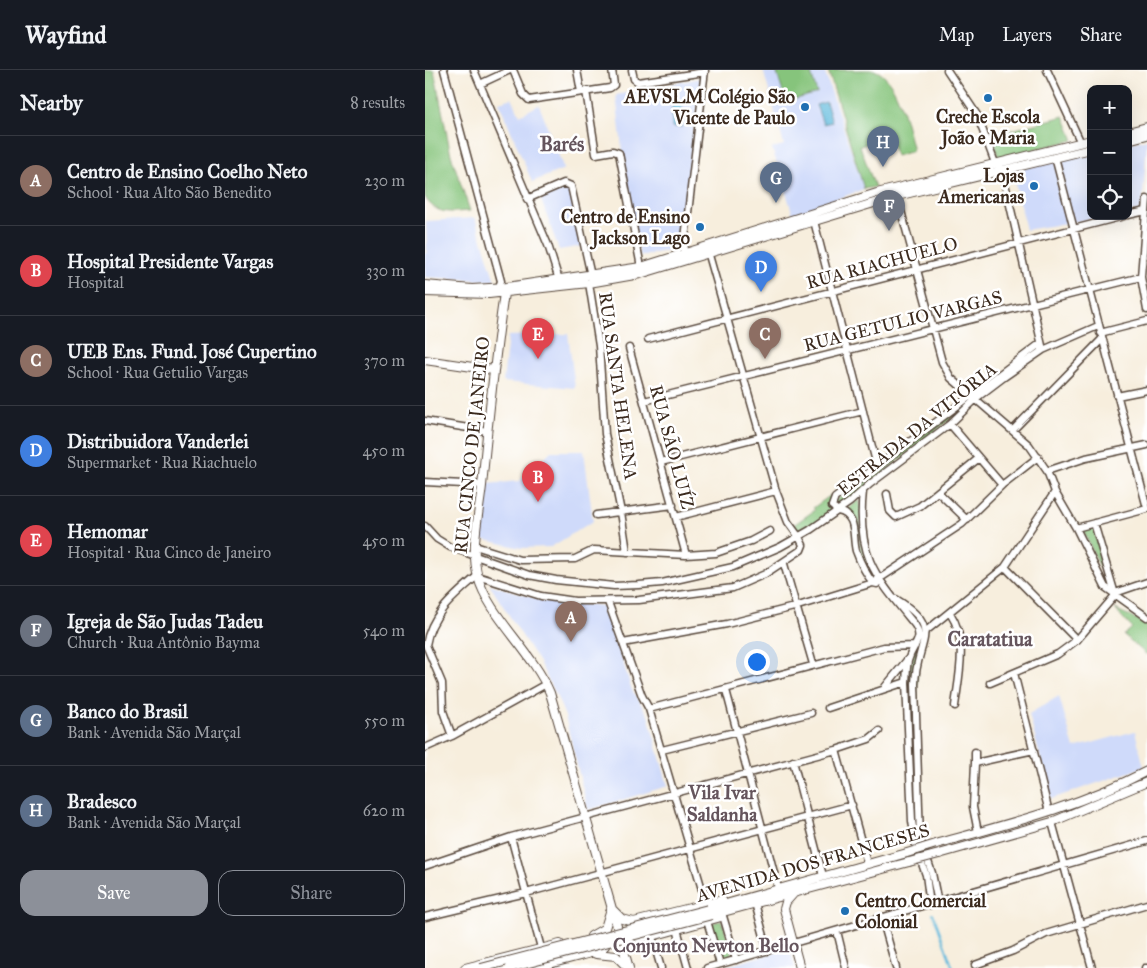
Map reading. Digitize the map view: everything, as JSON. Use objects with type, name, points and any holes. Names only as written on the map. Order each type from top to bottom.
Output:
[{"type":"main road","points":[[1132,131],[1147,127]]},
{"type":"main road","points":[[1132,139],[1147,135]]},
{"type":"main road","points":[[425,292],[474,296],[503,289],[559,280],[590,280],[683,255],[877,193],[1087,141]]},
{"type":"main road","points":[[425,285],[456,289],[503,289],[640,274],[709,255],[897,196],[1087,150]]},
{"type":"main road","name":"RUA CINCO DE JANEIRO","points":[[503,289],[475,546],[477,576],[487,598],[546,684],[629,968]]},
{"type":"main road","points":[[425,360],[493,370]]},
{"type":"main road","name":"AVENIDA DOS FRANCESES","points":[[510,968],[708,912],[777,888],[1049,812],[1100,793],[1147,771]]},
{"type":"main road","name":"AVENIDA DOS FRANCESES","points":[[481,968],[708,912],[755,904],[939,854],[1052,822],[1147,782]]},
{"type":"main road","points":[[795,893],[787,900],[784,909],[800,968]]},
{"type":"main road","points":[[595,935],[608,923],[610,908],[627,921],[642,921],[708,912],[723,916],[755,904]]},
{"type":"main road","points":[[632,930],[632,934],[637,938],[652,937],[677,930],[708,912]]},
{"type":"main road","points":[[626,959],[632,930],[642,921]]},
{"type":"main road","points":[[465,968],[595,935],[603,937],[605,945],[602,950],[534,968]]},
{"type":"main road","points":[[591,953],[616,956],[629,968]]},
{"type":"street","points":[[443,70],[503,289]]},
{"type":"street","points":[[448,70],[486,207],[503,289]]},
{"type":"street","points":[[474,70],[548,245],[559,280]]},
{"type":"street","points":[[480,84],[511,70],[523,94],[529,100],[610,88],[614,86],[615,81],[613,70]]},
{"type":"street","points":[[577,70],[584,91],[596,154],[613,151],[619,153],[641,267]]},
{"type":"street","points":[[632,70],[634,79],[638,82],[705,71],[683,255]]},
{"type":"street","points":[[947,70],[977,115],[995,163],[1002,170],[1042,346]]},
{"type":"street","points":[[1047,70],[1081,142]]},
{"type":"street","points":[[1055,158],[1147,508],[1076,528]]},
{"type":"street","name":"RUA SANTA HELENA","points":[[527,199],[563,183],[571,186],[590,280],[599,346],[605,434],[627,552]]},
{"type":"street","points":[[897,196],[944,369],[975,401],[1013,430],[1038,457],[1047,471],[1055,492],[1076,528],[1105,587],[1146,616]]},
{"type":"street","points":[[1147,199],[1144,211],[1141,277],[1147,310]]},
{"type":"street","name":"RUA RIACHUELO","points":[[648,339],[1108,220]]},
{"type":"street","points":[[813,221],[877,466]]},
{"type":"street","points":[[452,736],[443,711],[442,683],[426,645],[430,627],[440,610],[477,576],[541,596],[607,602],[674,597],[733,588],[751,582],[784,564],[801,550],[803,545],[788,522],[776,490],[709,255]]},
{"type":"street","name":"RUA GETULIO VARGAS","points":[[644,401],[1141,277]]},
{"type":"street","name":"ESTRADA DA VITÓRIA","points":[[1042,346],[950,424],[838,511],[832,506],[833,500],[969,395],[1042,346],[1147,321]]},
{"type":"street","points":[[1013,430],[1100,332]]},
{"type":"street","name":"RUA SÃO LUÍZ","points":[[629,348],[686,555]]},
{"type":"street","points":[[1117,396],[1147,390]]},
{"type":"street","points":[[661,462],[863,411]]},
{"type":"street","points":[[425,421],[487,431]]},
{"type":"street","points":[[950,424],[1001,485]]},
{"type":"street","points":[[1047,471],[1086,458],[1147,445]]},
{"type":"street","points":[[623,643],[727,624],[878,583],[967,520],[1001,485],[1038,457]]},
{"type":"street","points":[[887,494],[890,512],[895,517],[920,506],[979,458]]},
{"type":"street","points":[[425,482],[482,485]]},
{"type":"street","points":[[676,517],[776,490]]},
{"type":"street","points":[[863,491],[864,544],[868,560],[878,583]]},
{"type":"street","points":[[938,492],[967,520]]},
{"type":"street","points":[[885,688],[908,659],[926,631],[1005,567],[1055,492]]},
{"type":"street","points":[[596,515],[673,505]]},
{"type":"street","points":[[425,526],[437,538],[451,547],[529,575],[599,585],[639,586],[662,583],[733,567],[799,537],[838,511],[844,512],[851,520],[856,550],[878,583],[912,611],[922,622],[926,631]]},
{"type":"street","points":[[1094,523],[1116,595]]},
{"type":"street","points":[[475,546],[520,560],[575,559],[594,550],[686,555],[716,553],[751,541],[770,531]]},
{"type":"street","points":[[784,564],[798,606],[813,664]]},
{"type":"street","points":[[1005,567],[1077,640]]},
{"type":"street","points":[[991,683],[1058,654],[1077,640],[1121,590],[1147,582]]},
{"type":"street","points":[[891,595],[917,628],[919,642],[915,684],[921,838],[933,873],[938,903]]},
{"type":"street","points":[[607,602],[642,696],[649,709],[662,750],[708,912],[720,964]]},
{"type":"street","points":[[950,613],[958,627],[961,647],[955,706]]},
{"type":"street","points":[[649,709],[726,690],[813,664],[884,647],[919,642]]},
{"type":"street","points":[[908,659],[906,682],[913,831],[916,847],[925,870],[929,905]]},
{"type":"street","points":[[1014,674],[1049,812]]},
{"type":"street","points":[[828,708],[906,682]]},
{"type":"street","points":[[425,748],[452,736],[546,684]]},
{"type":"street","points":[[726,690],[777,888]]},
{"type":"street","points":[[662,750],[811,713]]},
{"type":"street","points":[[425,866],[511,837],[836,750],[869,739],[879,732]]},
{"type":"street","points":[[836,750],[867,864]]},
{"type":"street","points":[[975,763],[1033,750]]},
{"type":"street","points":[[975,752],[973,808],[978,832]]},
{"type":"street","points":[[793,761],[823,876]]},
{"type":"street","points":[[911,778],[914,790],[920,790]]},
{"type":"street","points":[[425,917],[526,893],[852,805]]},
{"type":"street","points":[[1052,822],[1092,968]]},
{"type":"street","points":[[511,837],[541,948]]},
{"type":"street","points":[[707,968],[938,903],[1147,841]]},
{"type":"street","points":[[755,904],[767,951]]},
{"type":"street","points":[[975,965],[1013,951],[1046,934],[1147,904]]},
{"type":"street","points":[[723,916],[736,960]]},
{"type":"street","points":[[882,918],[896,968]]},
{"type":"street","points":[[677,930],[688,968]]},
{"type":"street","points":[[837,931],[846,968]]},
{"type":"street","points":[[652,937],[661,968]]},
{"type":"shaded area","name":"AEVSLM Colégio São Vicente de Paulo","points":[[763,70],[824,70],[864,189],[793,215],[772,148],[784,145]]},
{"type":"shaded area","points":[[701,78],[680,248],[640,256],[627,193],[616,95]]},
{"type":"shaded area","points":[[512,98],[520,115],[539,105],[564,169],[532,182],[499,102]]},
{"type":"shaded area","points":[[1147,139],[1142,210],[1132,212],[1132,175],[1132,143]]},
{"type":"shaded area","points":[[1087,153],[1087,220],[1026,230],[1012,171]]},
{"type":"shaded area","points":[[568,185],[583,246],[559,250],[540,197]]},
{"type":"shaded area","points":[[475,218],[495,281],[425,277],[425,253],[427,253],[426,221]]},
{"type":"shaded area","points":[[568,334],[575,388],[503,382],[508,336]]},
{"type":"shaded area","points":[[551,451],[584,451],[593,521],[551,547],[521,548],[481,539],[487,484],[519,481]]},
{"type":"shaded area","points":[[489,584],[545,601],[605,606],[632,690],[648,715],[668,786],[588,810],[565,716],[557,697],[540,664]]},
{"type":"shaded area","points":[[1059,696],[1074,748],[1135,731],[1144,767],[1051,799],[1029,714]]},
{"type":"shaded area","points":[[790,948],[795,968],[720,968]]},
{"type":"green space","points":[[425,70],[434,70],[451,155],[470,211],[445,212],[434,207],[425,197]]},
{"type":"green space","points":[[776,70],[810,70],[817,93],[786,102]]},
{"type":"green space","points":[[828,70],[874,70],[883,75],[890,83],[901,105],[913,151],[896,156],[889,137],[860,146],[875,187],[864,189]]},
{"type":"green space","points":[[1064,116],[1074,140],[998,158],[994,135]]},
{"type":"green space","points":[[961,406],[961,410],[853,497],[839,507],[835,506],[835,501]]},
{"type":"green space","points":[[831,495],[828,504],[832,511],[802,532],[797,531],[792,526],[815,510],[813,508]]},
{"type":"green space","points":[[857,501],[860,501],[861,541],[875,577],[874,580],[860,553],[857,529],[847,510]]},
{"type":"green space","points":[[1093,526],[1108,585],[1083,530]]},
{"type":"green space","points":[[1115,609],[1147,624],[1147,655],[1124,635],[1132,628]]},
{"type":"green space","points":[[915,650],[918,650],[916,786],[912,774],[908,694],[911,663]]},
{"type":"green space","points":[[722,920],[733,956],[721,960],[710,924]]},
{"type":"water","points":[[826,102],[832,122],[823,124],[816,105]]},
{"type":"water","points":[[672,103],[682,103],[682,127],[672,127]]},
{"type":"waterway","points":[[933,913],[953,968]]},
{"type":"place","name":"Creche Escola João e Maria","points":[[988,98]]},
{"type":"place","name":"AEVSLM Colégio São Vicente de Paulo","points":[[805,107]]},
{"type":"place","name":"Bradesco","points":[[883,167]]},
{"type":"place","name":"Lojas Americanas","points":[[1034,186]]},
{"type":"place","name":"Banco do Brasil","points":[[776,203]]},
{"type":"place","name":"Centro de Ensino Jackson Lago","points":[[700,227]]},
{"type":"place","name":"Igreja de São Judas Tadeu","points":[[889,231]]},
{"type":"place","name":"Distribuidora Vanderlei","points":[[761,292]]},
{"type":"place","name":"Hemomar","points":[[538,359]]},
{"type":"place","name":"UEB Ens. Fund. José Cupertino","points":[[765,359]]},
{"type":"place","name":"Hospital Presidente Vargas","points":[[538,502]]},
{"type":"place","name":"Centro de Ensino Coelho Neto","points":[[571,642]]},
{"type":"place","name":"Centro Comercial Colonial","points":[[845,911]]},
{"type":"district","name":"Barés","points":[[562,144]]},
{"type":"district","name":"Caratatiua","points":[[990,639]]},
{"type":"district","name":"Vila Ivar Saldanha","points":[[722,803]]},
{"type":"district","name":"Conjunto Newton Bello","points":[[706,945]]}]
